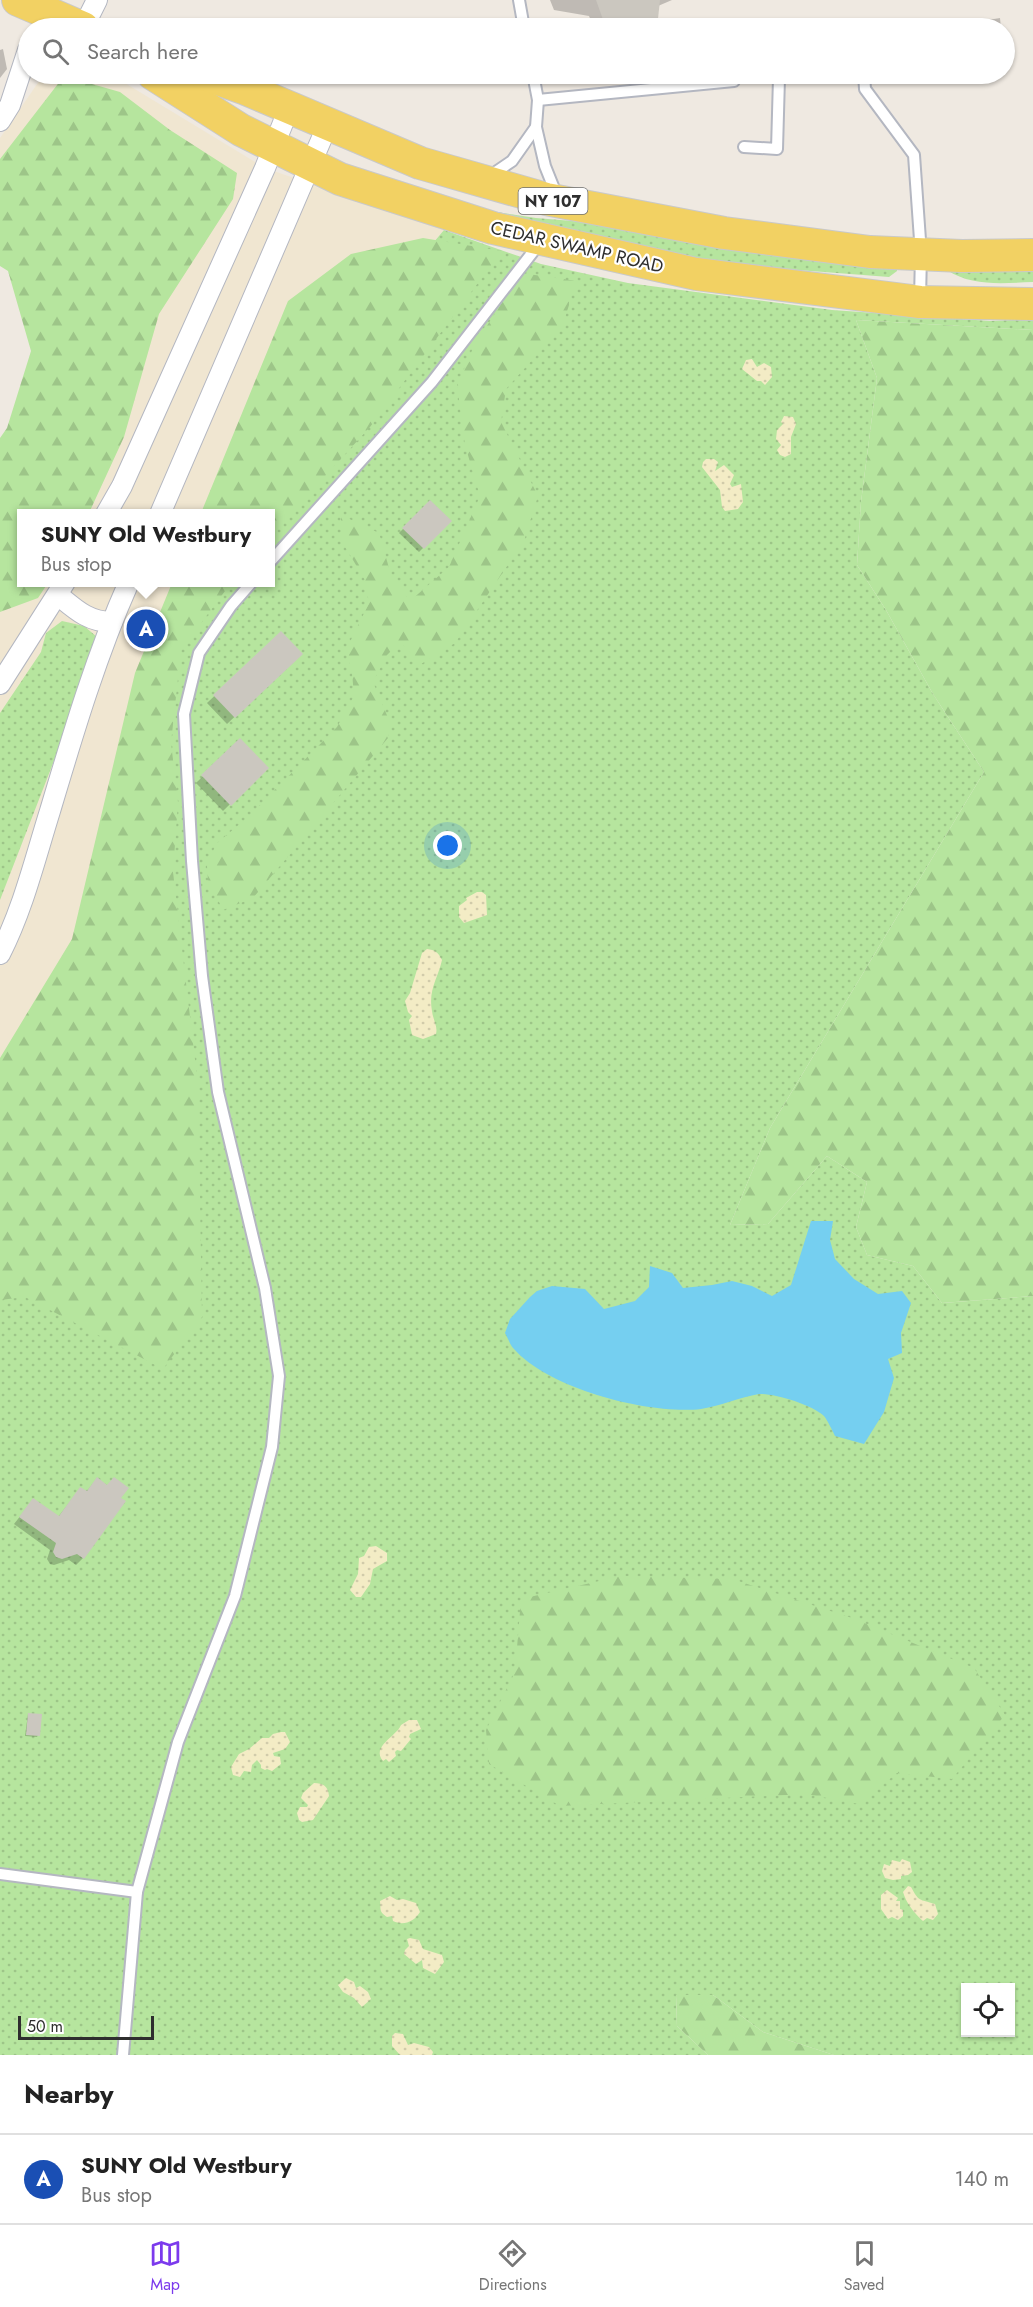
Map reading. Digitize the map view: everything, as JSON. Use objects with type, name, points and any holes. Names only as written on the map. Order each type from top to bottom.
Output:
[{"type":"main road","points":[[32,13],[49,18]]},
{"type":"main road","name":"CEDAR SWAMP ROAD","points":[[169,84],[241,130],[340,179],[492,228],[696,274],[920,302],[1033,304]]},
{"type":"main road","name":"NY 107","points":[[229,84],[420,163],[560,202],[724,233],[870,252],[1033,255]]},
{"type":"street","points":[[88,18],[97,0]]},
{"type":"street","points":[[0,121],[10,105],[18,81]]},
{"type":"street","points":[[108,509],[122,486],[289,108]]},
{"type":"street","points":[[162,509],[328,124]]},
{"type":"street","points":[[0,954],[27,888],[71,742],[112,622],[127,587]]},
{"type":"street","points":[[0,684],[61,589],[81,614],[99,622],[112,622]]},
{"type":"lane","points":[[519,0],[522,18]]},
{"type":"lane","points":[[535,84],[538,100],[536,126],[545,166],[560,202]]},
{"type":"lane","points":[[538,100],[703,84]]},
{"type":"lane","points":[[744,147],[777,149],[779,84]]},
{"type":"lane","points":[[865,84],[865,89],[914,155],[921,254],[920,302]]},
{"type":"lane","points":[[483,181],[512,162],[536,126]]},
{"type":"lane","points":[[275,556],[432,382],[542,240]]},
{"type":"lane","points":[[123,2055],[137,1892],[178,1742],[235,1596],[272,1447],[279,1376],[265,1288],[218,1092],[203,987],[192,861],[184,714],[199,653],[231,606],[248,587]]},
{"type":"lane","points":[[0,1874],[137,1892]]},
{"type":"shaded area","points":[[37,84],[126,84],[265,168],[444,230],[351,341],[265,509],[17,509],[17,587],[212,587],[0,1170],[0,506],[61,442],[9,261],[0,256],[0,138]]},
{"type":"green space","points":[[58,84],[92,84],[120,92],[170,130],[237,173],[233,199],[159,314],[124,437],[91,509],[17,509],[17,587],[45,587],[38,598],[0,612],[0,438],[7,428],[31,351],[8,271],[0,266],[0,159]]},
{"type":"green space","points":[[487,212],[536,218],[633,226],[897,268],[897,271],[889,277],[680,261]]},
{"type":"green space","points":[[444,230],[541,264],[628,283],[832,310],[990,321],[1033,319],[1033,330],[856,320],[877,378],[861,502],[857,565],[886,610],[933,694],[984,772],[770,1128],[730,1225],[768,1224],[827,1156],[867,1182],[856,1227],[867,1255],[913,1266],[942,1303],[1033,1296],[1033,2055],[834,2055],[763,2032],[713,1995],[676,1996],[677,2026],[708,2055],[0,2055],[0,1170],[165,648],[210,587],[275,587],[275,509],[272,509],[351,341]]},
{"type":"green space","points":[[423,238],[502,251],[370,427],[275,531],[275,509],[203,509],[288,301],[351,254]]},
{"type":"green space","points":[[1033,266],[1033,282],[978,282],[947,270]]},
{"type":"green space","points":[[521,273],[584,282],[569,294],[569,305],[562,327],[506,389],[501,422],[538,496],[524,541],[455,643],[421,664],[400,642],[387,655],[373,682],[391,725],[388,738],[253,898],[223,910],[208,880],[207,866],[216,844],[248,817],[337,727],[354,696],[352,672],[346,650],[369,603],[365,580],[341,540],[341,515],[379,533],[391,575],[410,601],[449,567],[480,496],[465,445],[457,385],[474,346]]},
{"type":"green space","points":[[856,320],[1033,330],[1033,1296],[942,1303],[913,1266],[867,1255],[856,1227],[867,1182],[827,1156],[768,1224],[730,1225],[770,1128],[984,772],[933,694],[886,610],[857,565],[861,502],[877,378]]},
{"type":"green space","points":[[170,587],[228,587],[181,650],[171,743],[178,802],[173,872],[198,1085],[202,1317],[163,1369],[25,1297],[0,1300],[0,1058],[72,939],[135,673]]},
{"type":"green space","points":[[62,621],[84,626],[97,637],[95,655],[0,900],[0,713],[41,652],[46,633]]},
{"type":"green space","points":[[621,1576],[732,1579],[852,1618],[974,1668],[1005,1715],[952,1779],[897,1773],[859,1804],[806,1794],[560,1806],[489,1764],[486,1730],[515,1672],[521,1599]]},
{"type":"green space","points":[[676,1995],[713,1995],[763,2032],[834,2055],[708,2055],[677,2026]]},
{"type":"sand","points":[[752,359],[757,367],[764,363],[771,367],[772,377],[765,385],[742,369],[746,360]]},
{"type":"sand","points":[[784,416],[793,417],[796,424],[791,437],[791,454],[785,457],[777,450],[781,445],[776,439],[777,430],[783,424],[781,422]]},
{"type":"sand","points":[[706,459],[714,459],[718,462],[715,471],[724,465],[734,475],[730,484],[732,487],[741,484],[743,502],[738,509],[725,511],[722,507],[720,490],[702,467]]},
{"type":"sand","points":[[477,892],[486,895],[487,915],[464,923],[459,917],[459,906],[467,900],[466,898]]},
{"type":"sand","points":[[427,949],[436,952],[442,960],[431,997],[436,1034],[423,1039],[412,1035],[409,1020],[412,1016],[408,1012],[405,1001],[410,993],[422,953]]},
{"type":"sand","points":[[376,1546],[387,1553],[387,1561],[373,1569],[370,1584],[361,1597],[356,1597],[350,1590],[358,1574],[359,1558],[364,1556],[369,1547]]},
{"type":"sand","points":[[409,1720],[417,1720],[421,1729],[410,1734],[411,1739],[401,1751],[395,1752],[396,1756],[389,1762],[386,1759],[383,1761],[380,1756],[382,1746],[401,1725]]},
{"type":"sand","points":[[285,1732],[290,1742],[285,1749],[273,1753],[274,1756],[280,1757],[281,1764],[272,1771],[265,1770],[261,1768],[257,1760],[252,1765],[251,1772],[244,1771],[240,1777],[233,1775],[231,1767],[239,1754],[262,1738],[269,1738]]},
{"type":"sand","points":[[314,1783],[324,1786],[329,1796],[313,1820],[302,1822],[297,1813],[300,1807],[308,1805],[301,1798]]},
{"type":"sand","points":[[902,1859],[910,1862],[912,1872],[901,1876],[901,1879],[885,1878],[882,1871],[884,1864],[890,1866],[892,1860],[900,1862]]},
{"type":"sand","points":[[908,1886],[920,1899],[935,1904],[938,1914],[933,1920],[927,1918],[923,1921],[911,1908],[903,1892]]},
{"type":"sand","points":[[887,1890],[898,1898],[896,1901],[900,1901],[903,1916],[898,1920],[892,1917],[888,1919],[881,1909],[881,1895]]},
{"type":"sand","points":[[390,1896],[397,1900],[403,1899],[416,1903],[420,1912],[408,1922],[393,1921],[392,1916],[387,1917],[383,1913],[380,1901]]},
{"type":"sand","points":[[407,1939],[419,1940],[423,1949],[442,1955],[444,1962],[435,1974],[423,1968],[422,1960],[416,1964],[404,1954],[409,1946]]},
{"type":"sand","points":[[346,1978],[354,1982],[356,1988],[360,1986],[368,1992],[371,1999],[362,2007],[338,1985]]},
{"type":"sand","points":[[395,2033],[403,2034],[408,2045],[414,2043],[429,2047],[433,2052],[432,2055],[400,2055],[392,2046],[392,2036]]},
{"type":"water","points":[[811,1221],[833,1221],[830,1240],[835,1259],[854,1279],[878,1294],[902,1291],[911,1303],[901,1333],[902,1353],[888,1359],[894,1378],[884,1412],[864,1444],[835,1436],[824,1416],[819,1412],[793,1400],[774,1395],[759,1394],[708,1408],[680,1410],[655,1408],[601,1396],[551,1376],[530,1363],[513,1347],[505,1333],[510,1319],[530,1297],[537,1291],[552,1286],[585,1289],[604,1309],[635,1301],[649,1287],[650,1266],[672,1273],[683,1288],[732,1281],[752,1286],[772,1296],[791,1285]]},
{"type":"building","points":[[596,0],[660,0],[658,18],[602,18]]},
{"type":"building","points":[[430,500],[452,521],[424,549],[402,528]]},
{"type":"building","points":[[281,631],[303,654],[235,718],[213,695]]},
{"type":"building","points":[[240,738],[269,768],[231,806],[201,775]]},
{"type":"building","points":[[97,1477],[107,1485],[114,1477],[129,1488],[121,1498],[126,1501],[84,1559],[77,1554],[62,1559],[56,1557],[53,1552],[56,1543],[19,1517],[33,1498],[59,1516],[80,1487],[87,1491]]},
{"type":"building","points":[[28,1713],[42,1714],[40,1736],[26,1735]]},
{"type":"place","name":"SUNY Old Westbury","points":[[146,629]]}]
